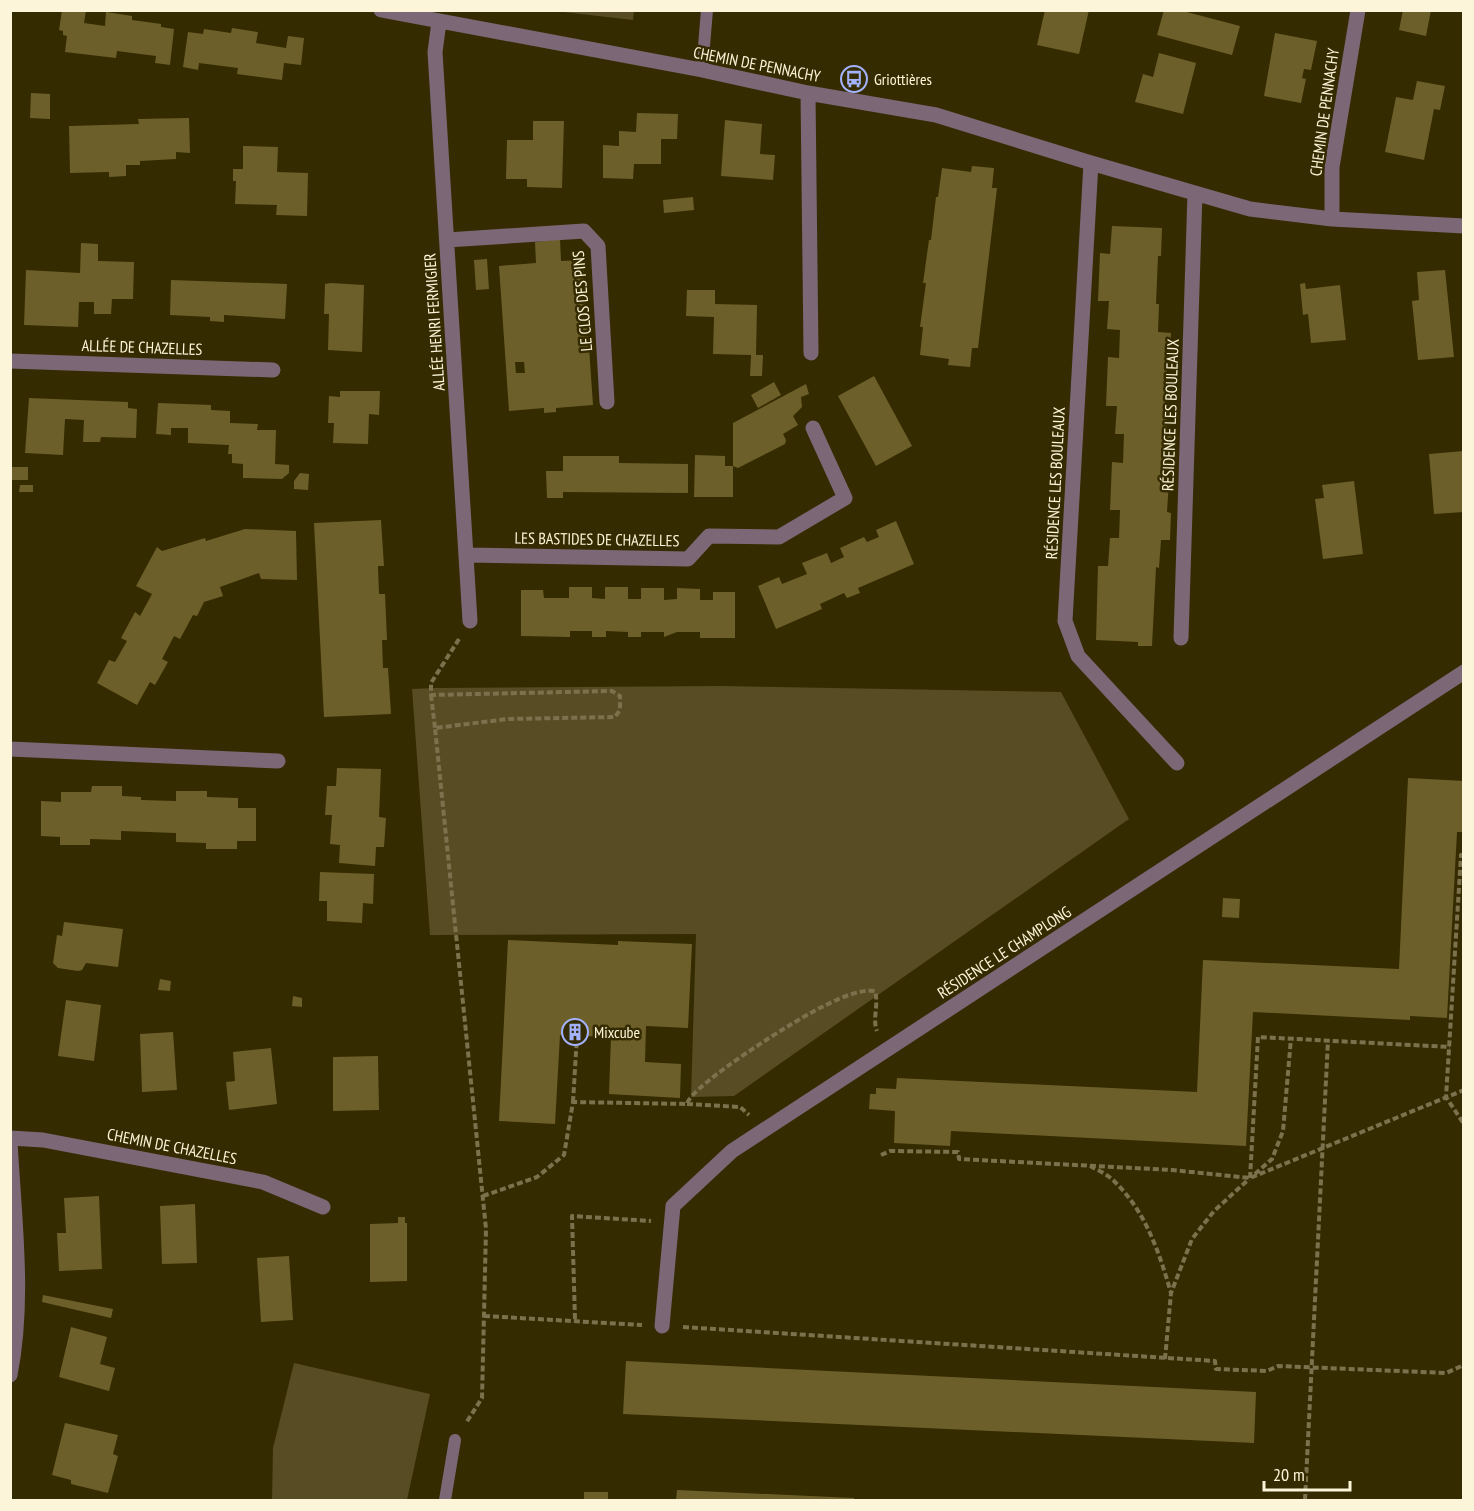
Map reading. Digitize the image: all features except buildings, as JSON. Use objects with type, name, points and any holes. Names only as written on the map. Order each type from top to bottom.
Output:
[{"type":"street","name":"CHEMIN DE PENNACHY","points":[[381,10],[702,70],[808,93],[936,115],[1250,209],[1332,219],[1464,226]]},
{"type":"street","name":"CHEMIN DE PENNACHY","points":[[1332,219],[1332,167],[1358,10]]},
{"type":"street","name":"ALLÉE HENRI FERMIGIER","points":[[439,22],[435,52],[468,555],[470,621]]},
{"type":"street","points":[[808,93],[811,353]]},
{"type":"street","name":"RÉSIDENCE LES BOULEAUX","points":[[1091,163],[1065,621],[1078,656],[1177,763]]},
{"type":"street","name":"RÉSIDENCE LES BOULEAUX","points":[[1181,638],[1195,193]]},
{"type":"street","name":"LE CLOS DES PINS","points":[[447,240],[584,231],[598,246],[607,402]]},
{"type":"street","name":"ALLÉE DE CHAZELLES","points":[[10,361],[273,370]]},
{"type":"street","name":"LES BASTIDES DE CHAZELLES","points":[[468,555],[688,558],[709,536],[779,537],[845,498],[813,428]]},
{"type":"street","name":"RÉSIDENCE LE CHAMPLONG","points":[[662,1326],[673,1206],[732,1151],[1464,672]]},
{"type":"street","points":[[10,749],[278,761]]},
{"type":"street","name":"CHEMIN DE CHAZELLES","points":[[10,1375],[16,1345],[17,1293],[10,1140],[43,1140],[263,1182],[323,1207]]},
{"type":"lane","points":[[702,70],[707,10]]},
{"type":"lane","points":[[445,1500],[455,1440]]},
{"type":"path","points":[[455,1440],[482,1398],[486,1229],[431,683],[470,621]]},
{"type":"path","points":[[431,695],[612,692],[620,696],[620,710],[615,717],[508,719],[435,728]]},
{"type":"path","points":[[1464,855],[1461,855],[1446,1097],[1464,1124]]},
{"type":"path","points":[[687,1104],[688,1098],[707,1082],[758,1046],[821,1007],[864,990],[875,991],[878,1001],[874,1025],[885,1051]]},
{"type":"path","points":[[483,1196],[537,1177],[564,1155],[573,1102],[577,1035]]},
{"type":"path","points":[[1250,1178],[1258,1036],[1450,1047]]},
{"type":"path","points":[[1165,1359],[1171,1293],[1192,1239],[1214,1211],[1272,1160],[1283,1131],[1291,1038]]},
{"type":"path","points":[[1305,1500],[1328,1041]]},
{"type":"path","points":[[881,1155],[890,1150],[958,1152],[959,1159],[1172,1170],[1250,1178],[1464,1090]]},
{"type":"path","points":[[573,1102],[740,1107]]},
{"type":"path","points":[[1089,1165],[1113,1180],[1142,1215],[1158,1250],[1171,1293]]},
{"type":"path","points":[[574,1320],[572,1216],[671,1223]]},
{"type":"path","points":[[484,1316],[1215,1361],[1216,1369],[1267,1371],[1278,1366],[1446,1373],[1464,1365]]},
{"type":"shaded area","points":[[555,11],[634,11],[633,20]]},
{"type":"shaded area","points":[[720,686],[1061,692],[1129,819],[734,1096],[691,1097],[696,934],[430,935],[412,689]]},
{"type":"shaded area","points":[[294,1363],[430,1394],[407,1500],[272,1500],[273,1448]]},
{"type":"place","name":"Griottières","points":[[854,79]]},
{"type":"place","name":"Mixcube","points":[[575,1032]]}]
